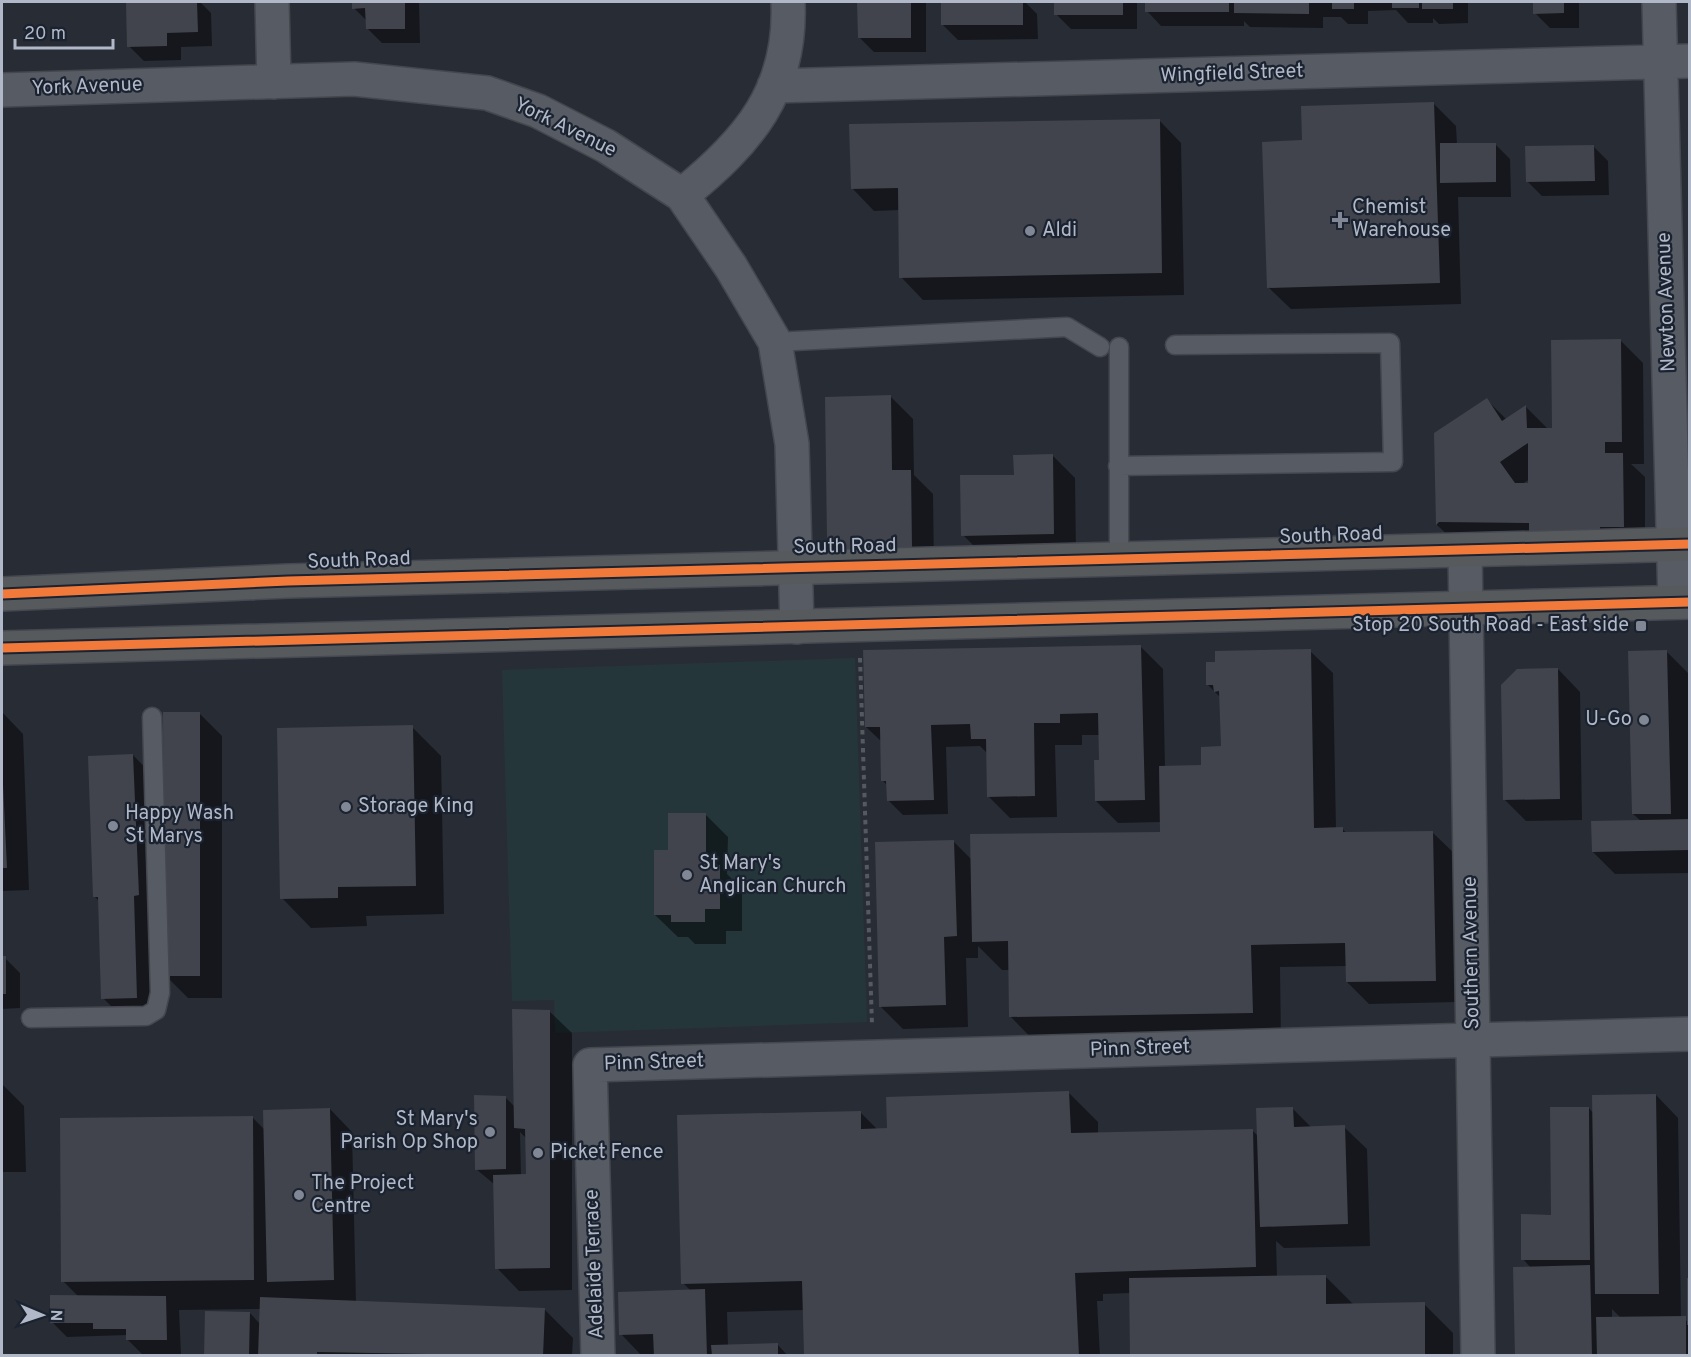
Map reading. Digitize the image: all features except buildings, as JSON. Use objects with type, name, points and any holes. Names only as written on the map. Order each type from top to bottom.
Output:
[{"type":"highway","name":"South Road","points":[[2,594],[288,581],[1682,544]]},
{"type":"highway","points":[[2,648],[1682,602]]},
{"type":"street","points":[[272,2],[274,82]]},
{"type":"street","points":[[682,195],[724,161],[760,116],[784,58],[788,2]]},
{"type":"street","name":"Newton Avenue","points":[[1659,2],[1675,62],[1682,602]]},
{"type":"street","name":"Wingfield Street","points":[[774,86],[1675,62]]},
{"type":"street","name":"York Avenue","points":[[2,90],[354,80],[487,93],[538,111],[606,146],[682,195],[732,267],[775,342],[792,444],[797,627]]},
{"type":"street","name":"Southern Avenue","points":[[1465,550],[1478,1356]]},
{"type":"street","name":"Pinn Street","points":[[590,1065],[1689,1034]]},
{"type":"street","name":"Adelaide Terrace","points":[[590,1065],[598,1356]]},
{"type":"lane","points":[[775,342],[1067,327],[1100,347]]},
{"type":"lane","points":[[1118,466],[1392,462],[1390,343],[1175,345]]},
{"type":"lane","points":[[1119,346],[1119,559]]},
{"type":"lane","points":[[31,1018],[146,1016],[156,1010],[160,993],[152,717]]},
{"type":"path","points":[[859,626],[873,1056]]},
{"type":"shaded area","points":[[855,658],[867,1022],[555,1033],[554,1000],[512,1001],[502,670]]},
{"type":"cycle path","points":[[2,594],[288,581],[1690,544]]},
{"type":"cycle path","points":[[2,648],[1690,602]]},
{"type":"place","name":"Chemist Warehouse","points":[[1340,220]]},
{"type":"place","name":"Aldi","points":[[1030,231]]},
{"type":"place","name":"Stop 20 South Road - East side","points":[[1641,626]]},
{"type":"place","name":"U-Go","points":[[1644,720]]},
{"type":"place","name":"Storage King","points":[[346,807]]},
{"type":"place","name":"Happy Wash St Marys","points":[[113,826]]},
{"type":"place","name":"St Mary's Anglican Church","points":[[687,875]]},
{"type":"place","name":"St Mary's Parish Op Shop","points":[[490,1132]]},
{"type":"place","name":"Picket Fence","points":[[538,1153]]},
{"type":"place","name":"The Project Centre","points":[[299,1195]]}]
